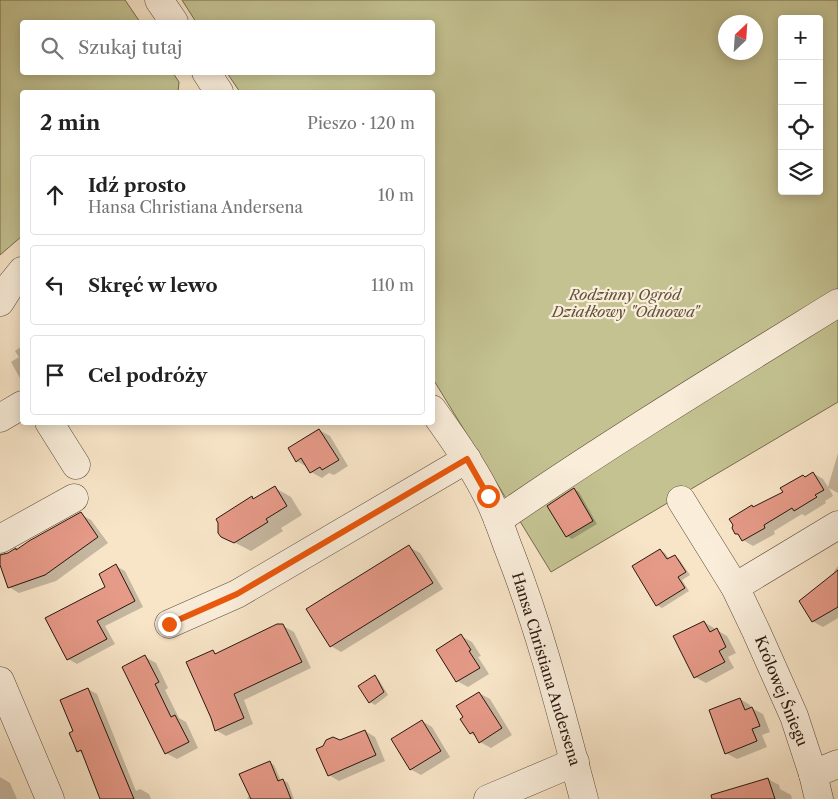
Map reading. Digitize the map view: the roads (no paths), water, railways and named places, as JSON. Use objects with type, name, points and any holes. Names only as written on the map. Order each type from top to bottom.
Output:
[{"type":"street","points":[[159,0],[173,20]]},
{"type":"street","points":[[208,75],[218,90]]},
{"type":"street","points":[[0,302],[20,274]]},
{"type":"street","points":[[498,520],[547,486],[838,303]]},
{"type":"street","points":[[0,418],[20,406]]},
{"type":"street","name":"Hansa Christiana Andersena","points":[[435,413],[467,459],[488,496],[498,520],[532,613],[561,711],[584,799]]},
{"type":"street","points":[[51,425],[76,465]]},
{"type":"street","points":[[169,624],[237,594],[467,459]]},
{"type":"street","points":[[0,539],[74,498]]},
{"type":"street","name":"Królowej Śniegu","points":[[680,500],[735,587],[764,646],[794,716],[816,787]]},
{"type":"street","points":[[735,587],[838,525]]},
{"type":"street","points":[[0,681],[9,730],[50,799]]},
{"type":"street","points":[[488,799],[575,762]]},
{"type":"street","points":[[816,787],[838,764]]},
{"type":"park label","name":"Rodzinny Ogród Działkowy \"Odnowa\"","points":[[625,304]]}]
